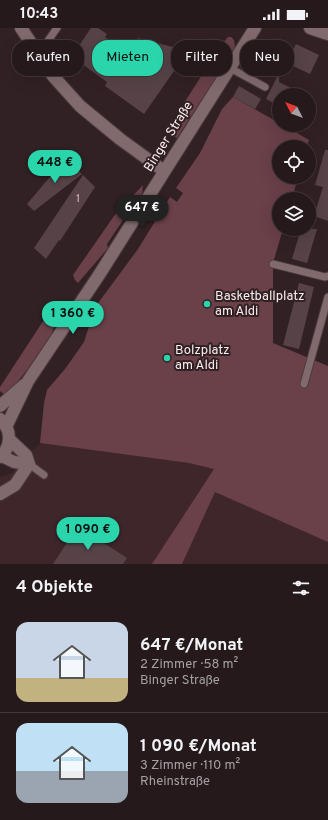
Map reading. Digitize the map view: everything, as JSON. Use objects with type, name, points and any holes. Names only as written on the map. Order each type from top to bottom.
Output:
[{"type":"main road","points":[[21,28],[29,40]]},
{"type":"main road","name":"Binger Straße","points":[[232,65],[255,28]]},
{"type":"main road","points":[[310,28],[324,31]]},
{"type":"main road","points":[[53,76],[80,106],[127,144],[164,171]]},
{"type":"main road","name":"Binger Straße","points":[[9,439],[3,423],[225,76]]},
{"type":"main road","name":"Binger Straße","points":[[0,406],[28,382]]},
{"type":"main road","points":[[9,439],[26,455],[29,464],[14,462],[1,456],[6,451],[9,439]]},
{"type":"main road","points":[[0,494],[15,485],[29,464]]},
{"type":"lane","points":[[48,40],[57,28]]},
{"type":"lane","points":[[232,69],[265,87]]},
{"type":"lane","points":[[273,264],[328,276]]},
{"type":"lane","points":[[304,384],[328,297]]},
{"type":"lane","points":[[29,464],[44,475]]},
{"type":"shaded area","points":[[228,37],[231,37],[234,40],[235,48],[232,53],[232,40],[225,40]]},
{"type":"shaded area","points":[[201,76],[217,76],[177,138],[172,135],[172,132],[184,103]]},
{"type":"shaded area","points":[[233,97],[272,119],[272,132],[295,132],[309,140],[272,140],[272,184],[296,184],[294,192],[272,192],[272,236],[281,236],[273,263],[273,343],[328,366],[328,542],[215,492],[182,564],[152,564],[214,469],[189,463],[40,443],[44,403],[47,390],[65,369],[84,342],[93,310],[138,249],[170,197],[177,202],[183,193],[176,188],[200,153],[222,109]]},
{"type":"shaded area","points":[[143,185],[142,194],[107,244],[108,248],[78,283],[73,275],[114,216]]},
{"type":"shaded area","points":[[53,306],[60,310],[51,335],[27,370],[6,396],[0,391],[0,387]]},
{"type":"shaded area","points":[[40,443],[189,463],[328,490],[328,564],[0,564],[0,477],[12,473]]},
{"type":"building","points":[[91,28],[98,28],[107,34],[105,37],[109,40],[92,40],[92,71],[84,65],[83,40]]},
{"type":"building","points":[[163,44],[171,47],[171,75],[144,114],[105,86],[107,82],[99,76],[163,76]]},
{"type":"building","points":[[296,44],[319,55],[310,74],[294,66],[294,48]]},
{"type":"building","points":[[278,76],[279,76],[279,82],[291,88],[272,88],[272,102],[266,99]]},
{"type":"building","points":[[239,86],[261,99],[255,109],[233,97]]},
{"type":"building","points":[[325,150],[328,150],[328,221],[316,217],[316,210],[323,187],[315,185]]},
{"type":"building","points":[[66,158],[82,174],[34,211],[27,204]]},
{"type":"building","points":[[83,175],[95,187],[60,241],[59,240],[46,259],[34,248]]},
{"type":"building","points":[[299,236],[315,236],[307,263],[292,259]]},
{"type":"building","points":[[299,283],[314,287],[299,349],[283,345]]},
{"type":"building","points":[[78,526],[127,558],[123,564],[53,564]]},
{"type":"place","name":"Basketballplatz am Aldi","points":[[207,304]]},
{"type":"place","name":"Bolzplatz am Aldi","points":[[167,358]]}]
